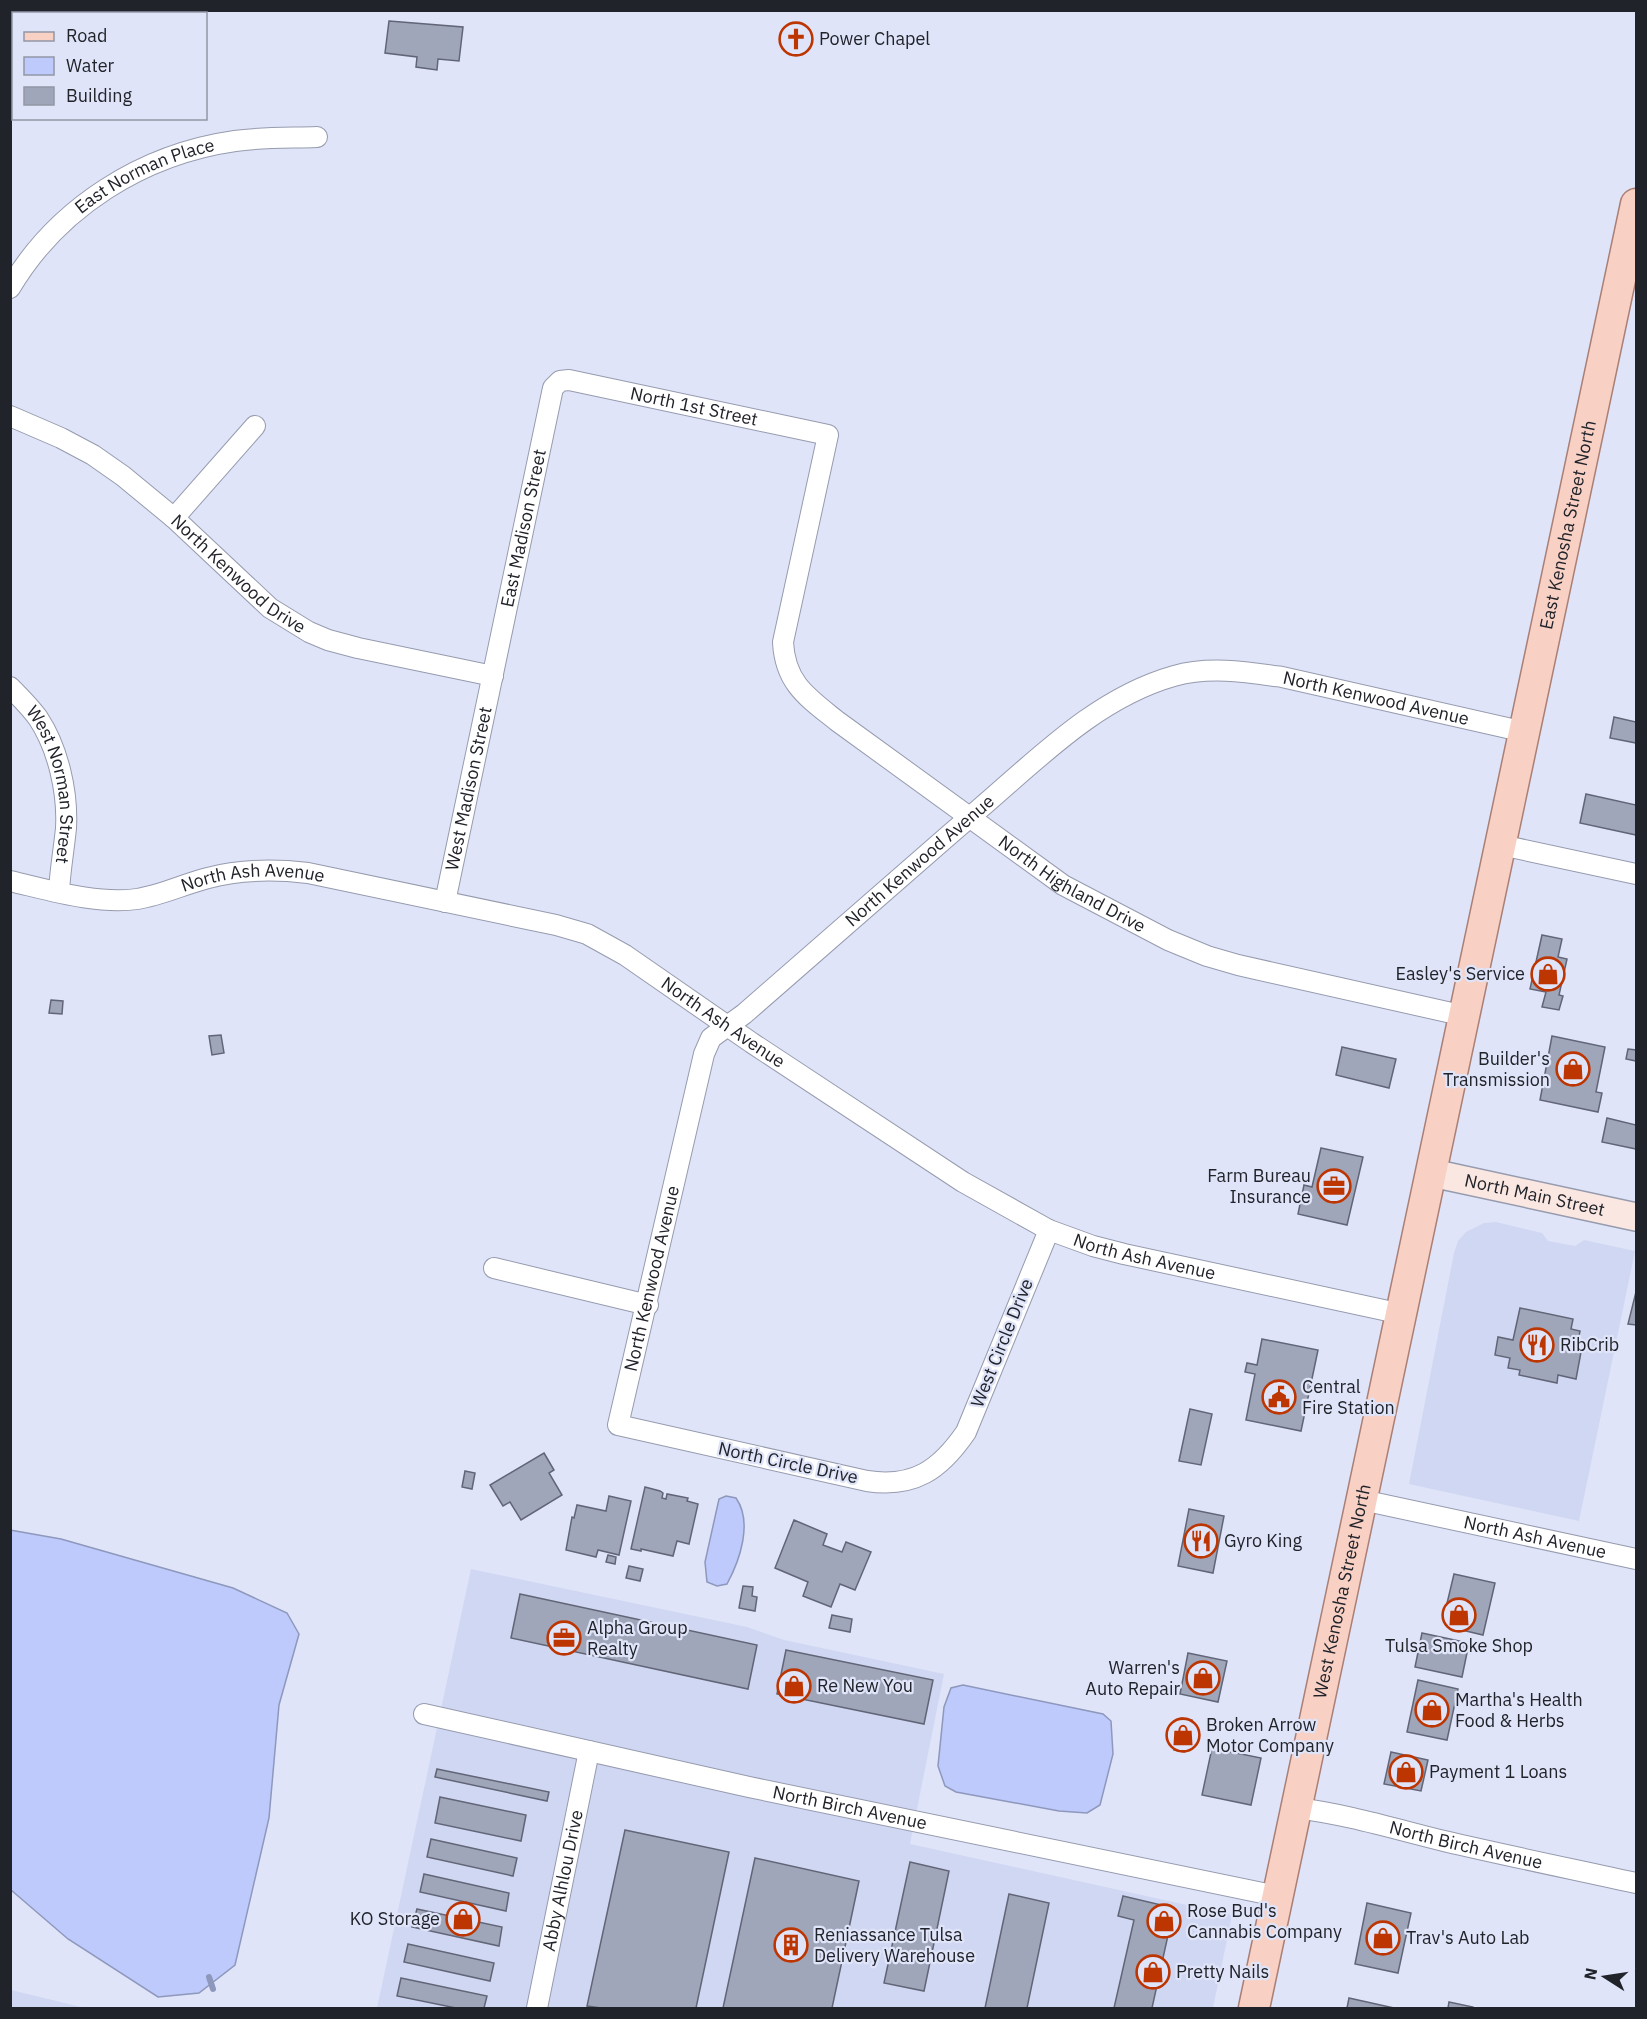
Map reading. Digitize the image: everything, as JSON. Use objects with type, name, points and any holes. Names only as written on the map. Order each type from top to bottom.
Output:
[{"type":"main road","name":"East Kenosha Street North","points":[[1468,1002],[1636,204]]},
{"type":"main road","points":[[1432,1173],[1468,1002]]},
{"type":"main road","name":"North Main Street","points":[[1432,1173],[1636,1216]]},
{"type":"main road","name":"West Kenosha Street North","points":[[1254,2008],[1432,1173]]},
{"type":"street","name":"East Norman Place","points":[[10,288],[46,239],[72,214],[97,194],[142,168],[189,150],[215,144],[317,137]]},
{"type":"street","name":"North 1st Street","points":[[560,381],[578,381],[828,435]]},
{"type":"street","name":"East Madison Street","points":[[493,676],[553,388],[560,381]]},
{"type":"street","name":"North Kenwood Drive","points":[[10,416],[61,438],[93,455],[123,476],[174,519],[270,608],[309,632],[350,646],[493,676]]},
{"type":"street","points":[[174,519],[255,426]]},
{"type":"street","name":"North Highland Drive","points":[[828,435],[783,642],[787,666],[793,680],[809,699],[1063,885],[1179,945],[1238,965],[1468,1002]]},
{"type":"street","name":"North Kenwood Avenue","points":[[618,1425],[648,1305],[704,1054],[711,1038],[744,1014],[1074,729],[1137,690],[1174,676],[1190,672],[1245,672],[1282,677],[1525,732]]},
{"type":"street","name":"West Madison Street","points":[[445,902],[493,676]]},
{"type":"street","name":"West Norman Street","points":[[10,687],[37,717],[46,732],[60,770],[66,807],[66,826],[59,892]]},
{"type":"street","points":[[1501,845],[1636,874]]},
{"type":"street","name":"North Ash Avenue","points":[[10,881],[59,892],[124,900],[157,895],[230,873],[282,870],[308,873],[556,925],[587,934],[625,955],[726,1025],[963,1182],[1049,1230],[1114,1251],[1402,1314]]},
{"type":"street","name":"West Circle Drive","points":[[951,1454],[966,1432],[1049,1230]]},
{"type":"street","points":[[494,1269],[648,1305]]},
{"type":"street","name":"North Circle Drive","points":[[618,1425],[882,1483],[916,1479],[951,1454]]},
{"type":"street","name":"North Ash Avenue","points":[[1362,1500],[1636,1558]]},
{"type":"street","name":"North Birch Avenue","points":[[424,1714],[761,1790],[1277,1896]]},
{"type":"street","name":"Abby Alhlou Drive","points":[[537,2008],[589,1750]]},
{"type":"street","name":"North Birch Avenue","points":[[1296,1808],[1330,1812],[1471,1848],[1636,1883]]},
{"type":"shaded area","points":[[1496,1222],[1542,1233],[1548,1241],[1575,1246],[1584,1240],[1635,1251],[1579,1521],[1409,1484],[1454,1253],[1458,1241],[1466,1232],[1484,1223]]},
{"type":"shaded area","points":[[471,1569],[747,1627],[784,1640],[944,1674],[910,1844],[1232,1915],[1213,2008],[377,2008]]},
{"type":"shaded area","points":[[11,1990],[85,2008],[11,2008]]},
{"type":"water","points":[[726,1496],[736,1498],[741,1508],[744,1518],[743,1541],[727,1584],[717,1586],[707,1582],[705,1562],[719,1499]]},
{"type":"water","points":[[10,1530],[61,1539],[233,1588],[287,1613],[299,1634],[279,1705],[269,1818],[235,1965],[199,1993],[158,1997],[68,1939],[11,1890]]},
{"type":"water","points":[[963,1685],[1103,1714],[1111,1721],[1113,1754],[1100,1805],[1087,1813],[1059,1811],[956,1792],[945,1786],[938,1766],[944,1707],[951,1688]]},
{"type":"building","points":[[389,21],[463,27],[459,61],[438,59],[437,70],[416,67],[417,57],[385,53]]},
{"type":"building","points":[[1614,717],[1636,722],[1636,743],[1610,738]]},
{"type":"building","points":[[1586,794],[1636,805],[1636,835],[1580,823]]},
{"type":"building","name":"Easley's Service","points":[[1542,935],[1562,939],[1558,957],[1567,959],[1559,995],[1563,996],[1559,1010],[1542,1007],[1546,992],[1530,989]]},
{"type":"building","points":[[51,1000],[63,1001],[62,1014],[49,1013]]},
{"type":"building","points":[[221,1035],[224,1053],[212,1055],[209,1036]]},
{"type":"building","name":"Builder's Transmission","points":[[1552,1036],[1605,1047],[1596,1092],[1602,1093],[1598,1112],[1540,1100]]},
{"type":"building","points":[[1342,1047],[1396,1059],[1389,1088],[1336,1075]]},
{"type":"building","points":[[1628,1049],[1636,1050],[1636,1061],[1626,1059]]},
{"type":"building","points":[[1607,1118],[1636,1125],[1636,1149],[1602,1142]]},
{"type":"building","name":"Farm Bureau Insurance","points":[[1321,1148],[1363,1157],[1347,1225],[1298,1214],[1304,1185],[1312,1187]]},
{"type":"building","points":[[1636,1292],[1636,1325],[1628,1324]]},
{"type":"building","name":"RibCrib","points":[[1520,1308],[1573,1319],[1571,1329],[1580,1331],[1576,1351],[1581,1352],[1576,1379],[1558,1375],[1557,1383],[1519,1375],[1520,1370],[1508,1368],[1510,1358],[1495,1355],[1498,1337],[1513,1340]]},
{"type":"building","name":"Central Fire Station","points":[[1262,1339],[1318,1350],[1301,1431],[1246,1420],[1255,1374],[1245,1372],[1247,1363],[1257,1365]]},
{"type":"building","points":[[1190,1409],[1212,1414],[1201,1465],[1179,1461]]},
{"type":"building","points":[[544,1453],[554,1470],[549,1473],[562,1495],[521,1520],[510,1502],[503,1506],[490,1485]]},
{"type":"building","points":[[465,1471],[475,1473],[472,1489],[462,1487]]},
{"type":"building","points":[[645,1487],[660,1491],[663,1493],[662,1498],[666,1499],[667,1494],[688,1498],[687,1501],[698,1504],[689,1544],[677,1541],[673,1556],[631,1549]]},
{"type":"building","points":[[609,1496],[631,1501],[619,1555],[598,1550],[596,1557],[566,1550],[572,1517],[574,1518],[577,1505],[606,1511]]},
{"type":"building","name":"Gyro King","points":[[1189,1509],[1224,1516],[1213,1573],[1178,1566]]},
{"type":"building","points":[[794,1520],[827,1534],[823,1545],[842,1552],[846,1542],[871,1552],[855,1590],[840,1584],[831,1607],[803,1596],[808,1582],[775,1568]]},
{"type":"building","points":[[608,1555],[616,1557],[615,1564],[606,1562]]},
{"type":"building","points":[[629,1566],[643,1569],[640,1581],[626,1578]]},
{"type":"building","points":[[1454,1574],[1495,1583],[1483,1635],[1449,1627],[1451,1618],[1444,1616]]},
{"type":"building","points":[[743,1586],[753,1587],[752,1596],[757,1597],[755,1611],[739,1608]]},
{"type":"building","points":[[520,1594],[757,1645],[748,1689],[511,1638]]},
{"type":"building","points":[[832,1615],[852,1619],[850,1632],[829,1628]]},
{"type":"building","points":[[1422,1633],[1469,1643],[1462,1677],[1415,1667]]},
{"type":"building","points":[[786,1650],[933,1680],[924,1724],[777,1694]]},
{"type":"building","name":"Warren's Auto Repair","points":[[1188,1653],[1227,1661],[1218,1702],[1180,1694]]},
{"type":"building","name":"Martha's Health Food & Herbs","points":[[1418,1680],[1458,1689],[1447,1740],[1407,1732]]},
{"type":"building","name":"Broken Arrow Motor Company","points":[[1181,1718],[1192,1720],[1185,1752],[1174,1750]]},
{"type":"building","points":[[1212,1748],[1261,1758],[1251,1805],[1202,1795]]},
{"type":"building","name":"Payment 1 Loans","points":[[1391,1752],[1428,1760],[1421,1791],[1384,1784]]},
{"type":"building","points":[[437,1769],[549,1792],[547,1801],[435,1777]]},
{"type":"building","points":[[440,1797],[526,1815],[521,1841],[435,1823]]},
{"type":"building","points":[[625,1830],[729,1852],[696,2008],[587,2006]]},
{"type":"building","points":[[431,1839],[517,1858],[513,1876],[427,1857]]},
{"type":"building","name":"Reniassance Tulsa Delivery Warehouse","points":[[755,1858],[859,1881],[832,2008],[723,2008]]},
{"type":"building","points":[[910,1862],[949,1871],[924,1991],[884,1983]]},
{"type":"building","points":[[424,1874],[509,1893],[506,1911],[420,1892]]},
{"type":"building","points":[[1009,1894],[1049,1903],[1027,2008],[985,2008]]},
{"type":"building","points":[[1123,1896],[1174,1908],[1152,2008],[1114,2008],[1134,1920],[1118,1916]]},
{"type":"building","name":"Trav's Auto Lab","points":[[1367,1903],[1411,1913],[1398,1973],[1355,1964]]},
{"type":"building","points":[[417,1909],[502,1927],[499,1946],[412,1927]]},
{"type":"building","points":[[408,1944],[494,1963],[490,1981],[404,1962]]},
{"type":"building","points":[[401,1978],[487,1996],[484,2008],[456,2008],[397,1996]]},
{"type":"building","points":[[1349,1998],[1394,2008],[1347,2008]]},
{"type":"building","points":[[1449,2002],[1473,2007],[1473,2008],[1448,2008]]},
{"type":"waterway","points":[[209,1977],[213,1989]]},
{"type":"place","name":"Power Chapel","points":[[796,39]]},
{"type":"place","name":"Easley's Service","points":[[1548,974]]},
{"type":"place","name":"Builder's Transmission","points":[[1573,1069]]},
{"type":"place","name":"Farm Bureau Insurance","points":[[1334,1186]]},
{"type":"place","name":"RibCrib","points":[[1537,1345]]},
{"type":"place","name":"Central Fire Station","points":[[1279,1397]]},
{"type":"place","name":"Gyro King","points":[[1201,1541]]},
{"type":"place","name":"Tulsa Smoke Shop","points":[[1459,1615]]},
{"type":"place","name":"Alpha Group Realty","points":[[564,1638]]},
{"type":"place","name":"Warren's Auto Repair","points":[[1203,1678]]},
{"type":"place","name":"Re New You","points":[[794,1686]]},
{"type":"place","name":"Martha's Health Food & Herbs","points":[[1432,1710]]},
{"type":"place","name":"Broken Arrow Motor Company","points":[[1183,1735]]},
{"type":"place","name":"Payment 1 Loans","points":[[1406,1772]]},
{"type":"place","name":"KO Storage","points":[[463,1919]]},
{"type":"place","name":"Rose Bud's Cannabis Company","points":[[1164,1921]]},
{"type":"place","name":"Trav's Auto Lab","points":[[1383,1938]]},
{"type":"place","name":"Reniassance Tulsa Delivery Warehouse","points":[[791,1945]]},
{"type":"place","name":"Pretty Nails","points":[[1153,1972]]}]
